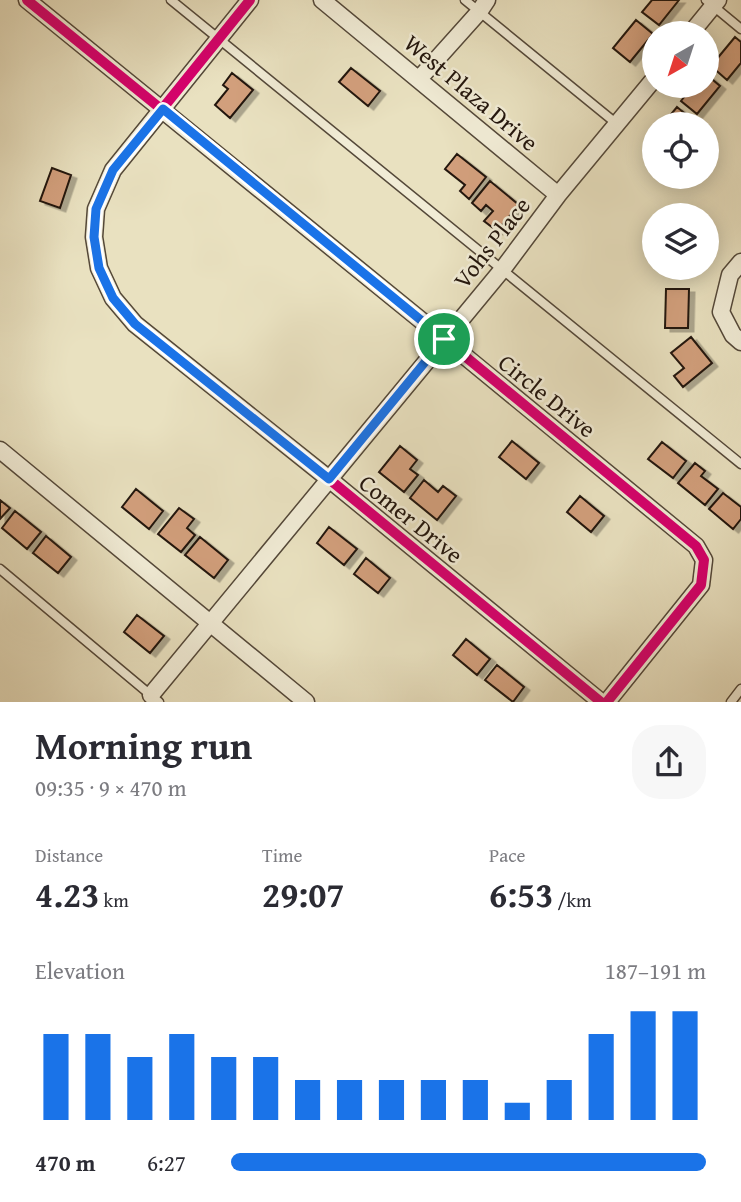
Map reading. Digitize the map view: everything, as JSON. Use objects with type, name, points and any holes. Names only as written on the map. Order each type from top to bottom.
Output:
[{"type":"street","name":"Circle Drive","points":[[27,0],[696,546],[704,561],[701,585],[607,702]]},
{"type":"street","name":"Comer Drive","points":[[250,0],[113,170],[96,209],[94,237],[99,268],[113,298],[135,324],[601,702]]},
{"type":"street","name":"West Plaza Drive","points":[[322,0],[558,195]]},
{"type":"street","points":[[699,21],[712,2]]},
{"type":"street","points":[[419,79],[483,6]]},
{"type":"street","name":"Vohs Place","points":[[155,698],[210,624],[502,270],[558,195],[642,94]]},
{"type":"street","points":[[741,262],[730,275],[721,312],[733,335],[741,342]]},
{"type":"street","points":[[0,450],[306,702]]},
{"type":"lane","points":[[171,0],[741,464]]},
{"type":"lane","points":[[465,0],[483,6],[618,125]]},
{"type":"lane","points":[[712,2],[741,29]]},
{"type":"lane","points":[[0,569],[155,698]]},
{"type":"lane","points":[[731,702],[741,690]]},
{"type":"building","points":[[652,0],[679,0],[662,21],[654,21],[642,12]]},
{"type":"building","points":[[636,20],[642,25],[642,47],[630,62],[613,48]]},
{"type":"building","points":[[735,37],[741,42],[741,63],[727,80],[719,73],[719,56]]},
{"type":"building","points":[[351,68],[380,91],[368,106],[339,82]]},
{"type":"building","points":[[232,73],[253,90],[230,118],[215,105],[228,89],[223,85]]},
{"type":"building","points":[[683,98],[710,98],[699,112],[695,112],[681,101]]},
{"type":"building","points":[[457,154],[486,177],[469,199],[460,191],[465,185],[445,169]]},
{"type":"building","points":[[52,168],[71,175],[60,208],[40,201]]},
{"type":"building","points":[[490,181],[519,205],[497,231],[484,221],[493,211],[486,205],[481,211],[472,203]]},
{"type":"building","points":[[666,289],[689,289],[688,328],[665,328]]},
{"type":"building","points":[[691,337],[712,363],[683,387],[674,376],[684,368],[671,353]]},
{"type":"building","points":[[512,441],[539,463],[526,479],[499,457]]},
{"type":"building","points":[[662,442],[686,461],[673,478],[648,459]]},
{"type":"building","points":[[400,446],[417,460],[410,469],[418,475],[404,492],[379,472]]},
{"type":"building","points":[[695,463],[705,471],[701,476],[718,489],[705,505],[678,483]]},
{"type":"building","points":[[424,480],[438,492],[443,486],[456,496],[437,520],[410,498]]},
{"type":"building","points":[[136,489],[163,511],[149,529],[122,507]]},
{"type":"building","points":[[723,493],[741,507],[741,519],[733,529],[709,509]]},
{"type":"building","points":[[580,496],[604,516],[591,532],[567,512]]},
{"type":"building","points":[[0,500],[10,508],[0,519]]},
{"type":"building","points":[[179,508],[194,519],[187,528],[195,535],[181,552],[158,534]]},
{"type":"building","points":[[15,511],[41,532],[27,549],[2,528]]},
{"type":"building","points":[[329,527],[357,549],[344,565],[317,543]]},
{"type":"building","points":[[46,536],[71,557],[58,573],[33,553]]},
{"type":"building","points":[[200,537],[228,560],[214,578],[185,555]]},
{"type":"building","points":[[366,558],[390,578],[378,593],[354,574]]},
{"type":"building","points":[[137,615],[164,636],[150,653],[124,632]]},
{"type":"building","points":[[466,639],[490,659],[477,675],[453,655]]},
{"type":"building","points":[[497,665],[524,687],[513,702],[485,680]]},
{"type":"cycle path","points":[[27,0],[696,546],[704,560],[701,585],[607,702]]},
{"type":"cycle path","points":[[250,0],[113,170],[96,209],[94,237],[99,268],[113,298],[135,324],[601,702]]},
{"type":"route","points":[[163,109],[444,339],[329,479],[135,324],[113,298],[99,268],[94,237],[96,209],[113,170],[163,109]]}]
